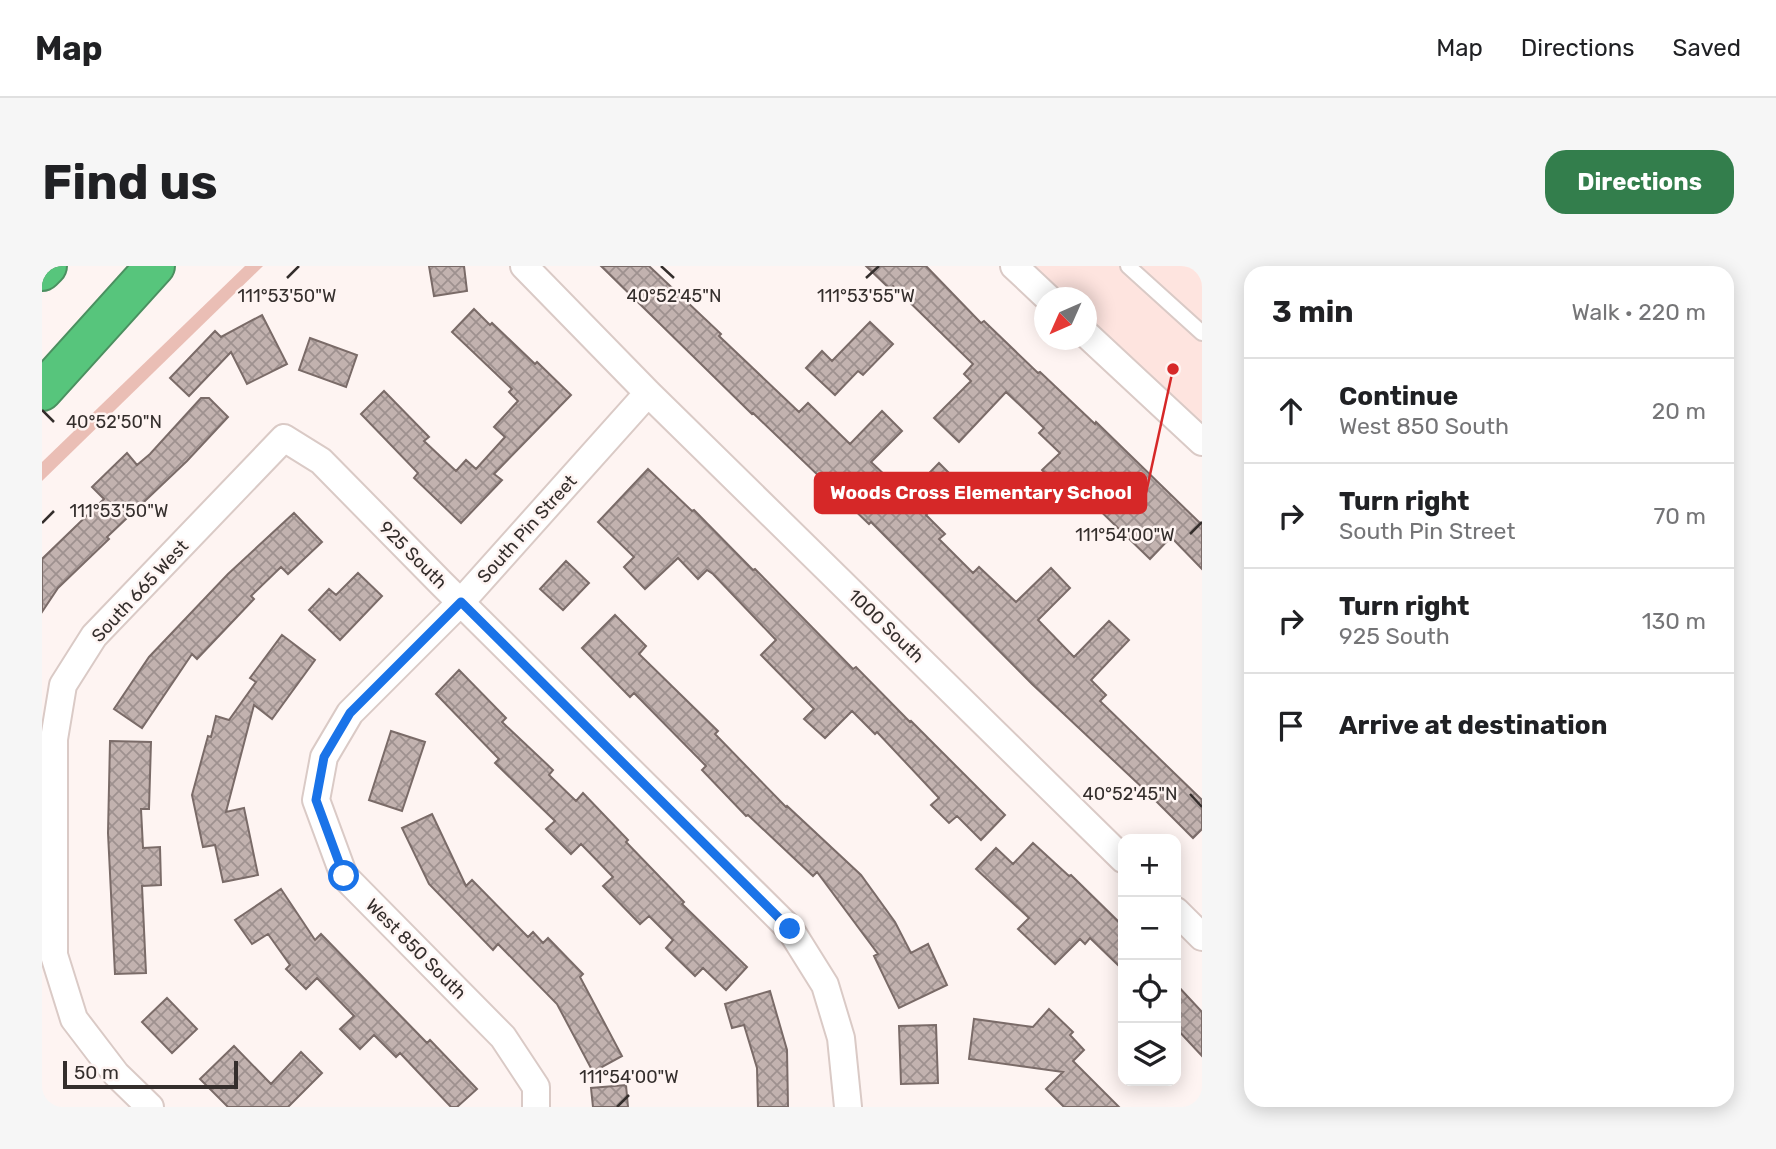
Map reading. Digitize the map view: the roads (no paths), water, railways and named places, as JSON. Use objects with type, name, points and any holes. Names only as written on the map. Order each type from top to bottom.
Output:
[{"type":"highway","points":[[42,271],[47,266]]},
{"type":"highway","points":[[42,365],[146,266]]},
{"type":"highway","points":[[42,391],[155,266]]},
{"type":"street","name":"1000 South","points":[[524,266],[648,393],[1118,854]]},
{"type":"street","points":[[1014,266],[1036,287]]},
{"type":"street","points":[[1097,343],[1202,442]]},
{"type":"street","name":"South Pin Street","points":[[316,800],[324,757],[350,713],[461,602],[648,393]]},
{"type":"street","name":"925 South","points":[[284,438],[321,461],[790,929],[825,985],[841,1038],[848,1107]]},
{"type":"street","name":"South 665 West","points":[[150,1107],[117,1074],[74,1019],[54,955],[48,856],[54,739],[64,685],[94,636],[284,438]]},
{"type":"street","name":"West 850 South","points":[[316,800],[344,876],[503,1037],[536,1097]]},
{"type":"street","points":[[1181,916],[1202,937]]},
{"type":"lane","points":[[1128,266],[1202,333]]},
{"type":"place","name":"Woods Cross Elementary School","points":[[1173,369]]}]
